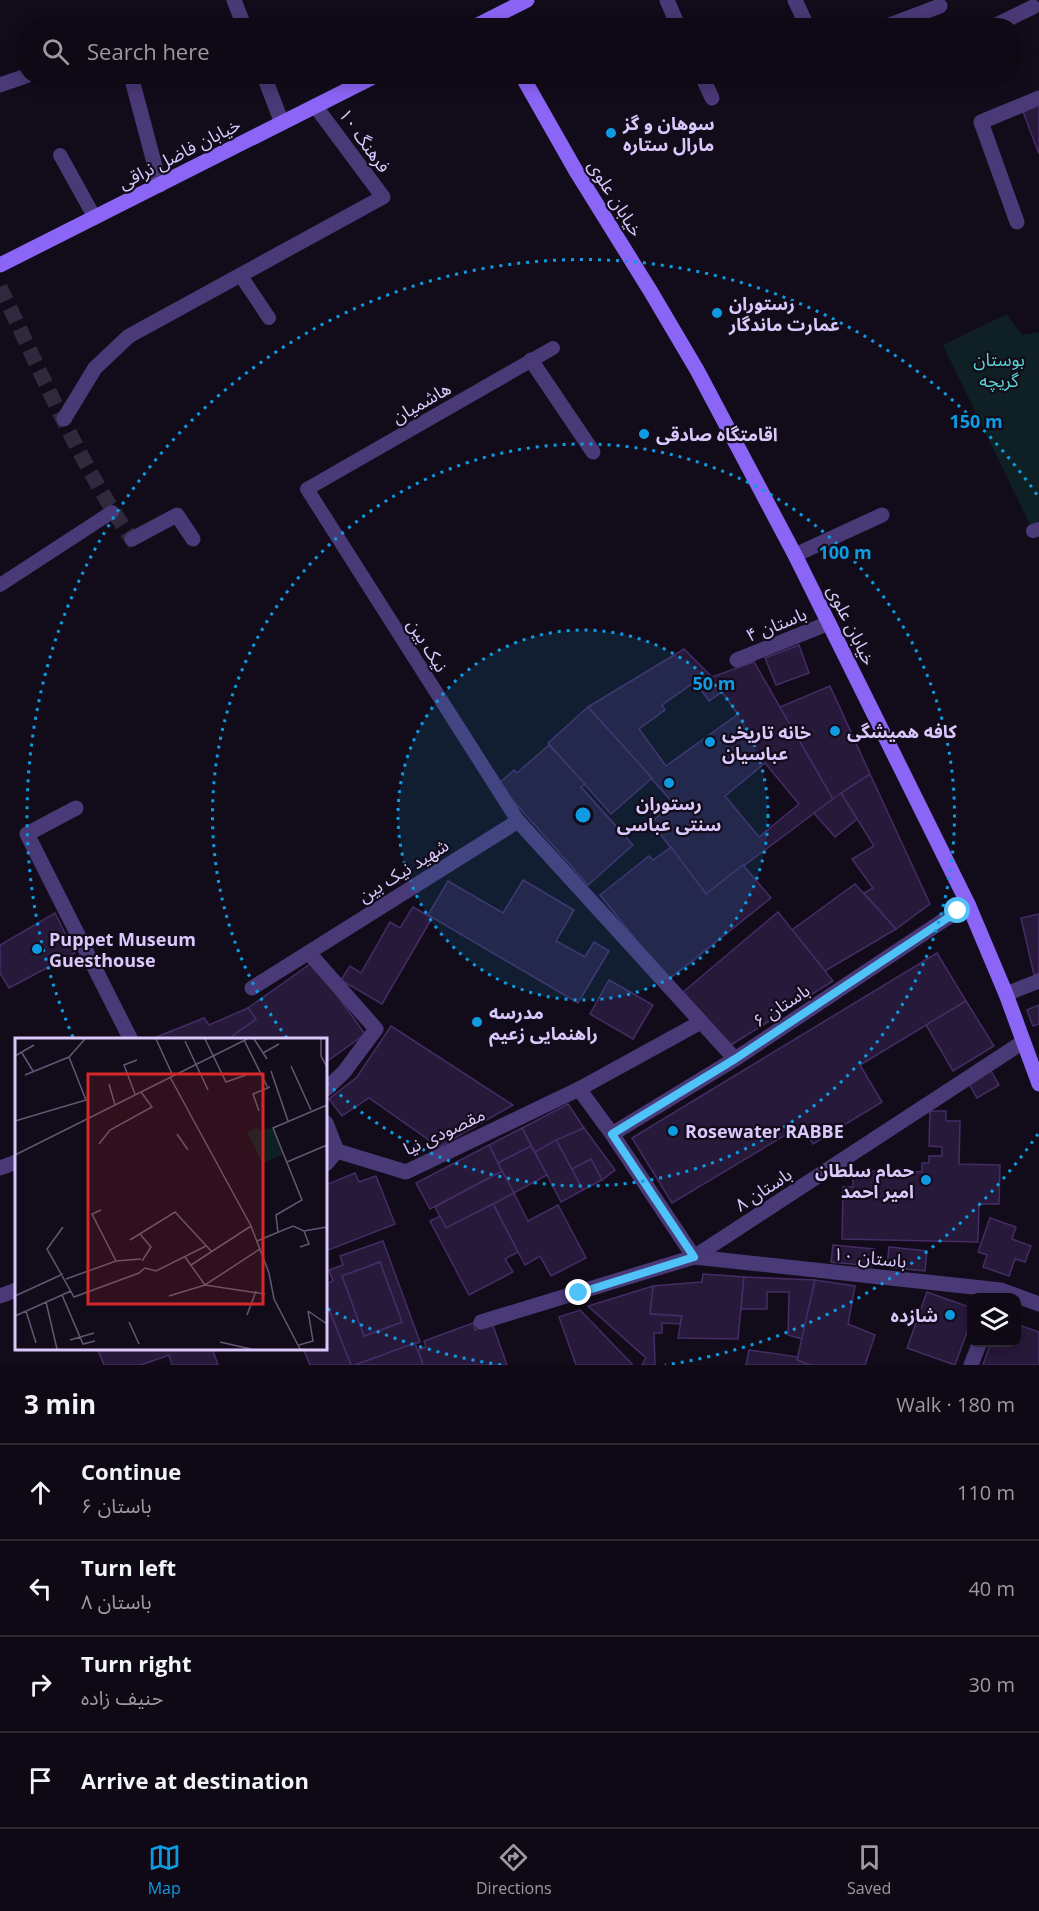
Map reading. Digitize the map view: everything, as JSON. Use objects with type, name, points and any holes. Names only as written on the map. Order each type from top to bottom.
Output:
[{"type":"main road","points":[[491,18],[504,5],[527,0]]},
{"type":"main road","name":"خیابان فاضل نراقی","points":[[0,265],[360,84]]},
{"type":"main road","name":"خیابان علوی","points":[[527,84],[576,171],[702,379],[795,555],[968,904],[1039,1084]]},
{"type":"street","points":[[234,0],[241,18]]},
{"type":"street","points":[[667,0],[675,18]]},
{"type":"street","points":[[797,1],[804,18]]},
{"type":"street","points":[[908,18],[940,6]]},
{"type":"street","points":[[1013,18],[1034,9]]},
{"type":"street","points":[[0,85],[18,79]]},
{"type":"street","points":[[133,84],[159,184]]},
{"type":"street","points":[[267,84],[282,123]]},
{"type":"street","points":[[706,84],[712,98]]},
{"type":"street","points":[[1017,222],[981,122],[1039,98]]},
{"type":"street","name":"فرهنگ ۱۰","points":[[241,276],[383,197],[316,107]]},
{"type":"street","points":[[64,419],[95,368],[129,336],[241,276]]},
{"type":"street","points":[[531,360],[593,452]]},
{"type":"street","points":[[132,539],[177,515],[193,539]]},
{"type":"street","points":[[795,555],[882,515]]},
{"type":"street","name":"باستان ۴","points":[[737,660],[829,623]]},
{"type":"street","points":[[76,808],[27,834],[130,1038]]},
{"type":"street","points":[[518,820],[735,1059]]},
{"type":"street","name":"شهید نیک بین","points":[[252,988],[518,820]]},
{"type":"street","name":"باستان ۶","points":[[612,1134],[735,1059],[968,904]]},
{"type":"street","points":[[309,953],[376,1029],[344,1072],[327,1088]]},
{"type":"street","points":[[1005,994],[1039,981]]},
{"type":"street","name":"مقصودی نیا","points":[[337,1151],[406,1172],[579,1089],[701,1022]]},
{"type":"street","name":"باستان ۸","points":[[694,1257],[1023,1042]]},
{"type":"street","points":[[481,1322],[694,1257],[612,1134],[579,1089]]},
{"type":"street","points":[[327,1126],[337,1151],[327,1163]]},
{"type":"street","points":[[0,1168],[15,1162]]},
{"type":"street","name":"باستان ۱۰","points":[[694,1257],[991,1293]]},
{"type":"street","points":[[0,1296],[15,1290]]},
{"type":"street","name":"باستان ۱۰","points":[[1021,1300],[1039,1304]]},
{"type":"street","points":[[971,1365],[978,1347]]},
{"type":"lane","points":[[60,154],[95,218]]},
{"type":"lane","points":[[241,276],[269,318]]},
{"type":"lane","name":"هاشمیان","points":[[307,489],[553,348]]},
{"type":"lane","name":"نیک بین","points":[[307,489],[518,820]]},
{"type":"lane","points":[[0,585],[112,512]]},
{"type":"green space","name":"بوستان گریچه","points":[[1007,314],[1022,335],[1039,332],[1039,529],[1033,531],[943,345]]},
{"type":"building","points":[[1039,103],[1039,154],[1022,109]]},
{"type":"building","points":[[799,645],[809,673],[776,685],[765,658]]},
{"type":"building","points":[[684,649],[712,677],[754,662],[833,799],[706,894],[651,822],[674,804],[588,707]],"holes":[[[695,682],[709,701],[722,692],[738,714],[666,766],[639,729],[665,710],[662,705]],[[765,763],[799,804],[759,837],[725,796]]]},
{"type":"building","points":[[830,686],[870,774],[833,799],[780,707]]},
{"type":"building","points":[[588,707],[652,778],[611,814],[548,743]]},
{"type":"building","points":[[549,745],[585,784],[581,787],[633,845],[588,885],[498,784],[514,770],[517,773]]},
{"type":"building","points":[[870,774],[930,904],[896,929],[864,893],[873,888],[852,859],[874,846],[841,793]]},
{"type":"building","points":[[841,793],[857,819],[835,837],[814,813]]},
{"type":"building","points":[[671,847],[706,894],[743,865],[771,898],[668,980],[600,895],[649,856],[653,860]]},
{"type":"building","points":[[523,880],[574,910],[556,941],[585,957],[594,942],[609,951],[578,1003],[428,915],[448,881],[503,913]]},
{"type":"building","points":[[855,884],[896,929],[825,971],[792,930]]},
{"type":"building","points":[[413,907],[432,918],[382,1004],[341,980],[350,966],[361,973],[390,922],[400,928]]},
{"type":"building","points":[[778,912],[833,981],[731,1045],[682,993]]},
{"type":"building","name":"Puppet Museum Guesthouse","points":[[55,913],[75,953],[9,988],[0,973],[0,945]]},
{"type":"building","points":[[1039,914],[1039,973],[1034,975],[1021,918]]},
{"type":"building","points":[[937,953],[966,1001],[860,1065],[882,1102],[813,1144],[802,1125],[672,1203],[632,1138]]},
{"type":"building","points":[[313,962],[365,1034],[327,1061],[327,1038],[233,1038],[232,1036],[256,1019],[248,1008]]},
{"type":"building","points":[[609,980],[653,1005],[633,1039],[590,1014]]},
{"type":"building","points":[[966,1001],[994,1046],[953,1071],[926,1025]]},
{"type":"building","points":[[1039,1005],[1039,1024],[1033,1026],[1027,1010]]},
{"type":"building","points":[[248,1008],[256,1019],[232,1036],[233,1038],[154,1038],[204,1018],[209,1025]]},
{"type":"building","points":[[391,1026],[513,1105],[439,1147],[369,1098],[342,1116],[329,1099],[357,1077]]},
{"type":"building","points":[[991,1071],[999,1085],[977,1098],[969,1084]]},
{"type":"building","points":[[568,1104],[584,1128],[535,1152],[522,1128]]},
{"type":"building","name":"حمام سلطان امیر احمد","points":[[930,1111],[946,1111],[946,1121],[960,1121],[959,1164],[1000,1165],[999,1204],[979,1204],[978,1242],[842,1239],[843,1187],[853,1187],[853,1171],[922,1172],[922,1163],[929,1163],[929,1156],[942,1156],[942,1147],[929,1146]]},
{"type":"building","points":[[522,1128],[531,1146],[498,1163],[489,1145]]},
{"type":"building","points":[[584,1128],[615,1170],[602,1180],[591,1159],[572,1169],[556,1140]]},
{"type":"building","points":[[556,1140],[583,1190],[561,1202],[535,1152]]},
{"type":"building","points":[[489,1145],[502,1171],[430,1209],[416,1183]]},
{"type":"building","points":[[531,1146],[547,1175],[514,1193],[498,1163]]},
{"type":"building","points":[[591,1159],[602,1180],[583,1190],[572,1169]]},
{"type":"building","points":[[502,1171],[514,1193],[446,1228],[435,1207]]},
{"type":"building","points":[[355,1173],[359,1182],[376,1176],[395,1224],[327,1251],[327,1185]]},
{"type":"building","points":[[514,1193],[528,1221],[558,1205],[586,1258],[551,1276],[540,1256],[525,1265],[493,1204]]},
{"type":"building","points":[[493,1204],[518,1252],[505,1259],[513,1272],[469,1295],[430,1221],[440,1216],[446,1228]]},
{"type":"building","points":[[990,1218],[1016,1227],[1012,1239],[1031,1246],[1025,1262],[1015,1259],[1009,1276],[983,1267],[987,1255],[978,1252]]},
{"type":"building","points":[[383,1241],[420,1342],[351,1365],[327,1305],[327,1284],[333,1281],[329,1270],[343,1265],[340,1256]],"holes":[[[380,1262],[402,1322],[364,1336],[342,1276]]]},
{"type":"building","points":[[833,1245],[874,1249],[872,1266],[831,1262]]},
{"type":"building","points":[[889,1247],[927,1251],[925,1271],[887,1267]]},
{"type":"building","points":[[380,1262],[402,1322],[364,1336],[342,1276]]},
{"type":"building","points":[[703,1274],[744,1277],[738,1339],[678,1338],[682,1316],[650,1314],[653,1286],[702,1282]]},
{"type":"building","points":[[744,1277],[815,1280],[802,1339],[788,1335],[789,1292],[767,1292],[767,1309],[741,1309]]},
{"type":"building","points":[[815,1280],[855,1286],[848,1324],[875,1335],[865,1365],[810,1365],[797,1360]]},
{"type":"building","points":[[653,1286],[650,1314],[682,1316],[680,1324],[662,1323],[662,1333],[654,1333],[655,1365],[642,1365],[646,1358],[588,1306]]},
{"type":"building","points":[[927,1292],[967,1306],[967,1332],[955,1365],[907,1348]]},
{"type":"building","points":[[327,1305],[351,1365],[310,1365],[304,1350],[327,1350]]},
{"type":"building","points":[[580,1310],[632,1365],[576,1365],[559,1317]]},
{"type":"building","points":[[473,1323],[475,1330],[492,1323],[507,1365],[423,1365],[418,1350],[426,1347],[424,1341]]},
{"type":"building","points":[[1021,1326],[1039,1332],[1039,1365],[983,1365],[989,1347],[1021,1347]]},
{"type":"building","points":[[415,1343],[423,1365],[355,1365]]},
{"type":"building","points":[[98,1350],[213,1350],[218,1365],[172,1365],[169,1355],[141,1365],[104,1365]]},
{"type":"building","points":[[749,1350],[798,1357],[797,1360],[810,1365],[746,1365]]},
{"type":"tunnel","points":[[0,287],[81,454],[99,487],[139,549]]},
{"type":"place","name":"سوهان و گز مارال ستاره","points":[[611,133]]},
{"type":"place","name":"رستوران عمارت ماندگار","points":[[717,313]]},
{"type":"place","name":"اقامتگاه صادقی","points":[[644,434]]},
{"type":"place","name":"کافه همیشگی","points":[[835,731]]},
{"type":"place","name":"خانه تاریخی عباسیان","points":[[710,742]]},
{"type":"place","name":"رستوران سنتی عباسی","points":[[669,783]]},
{"type":"place","name":"Puppet Museum Guesthouse","points":[[37,949]]},
{"type":"place","name":"مدرسه راهنمایی زعیم","points":[[477,1022]]},
{"type":"place","name":"Rosewater RABBE","points":[[673,1131]]},
{"type":"place","name":"حمام سلطان امیر احمد","points":[[926,1180]]},
{"type":"place","name":"شازده","points":[[950,1315]]},
{"type":"route","points":[[579,1293],[694,1257],[612,1134],[735,1059],[958,911]]}]
